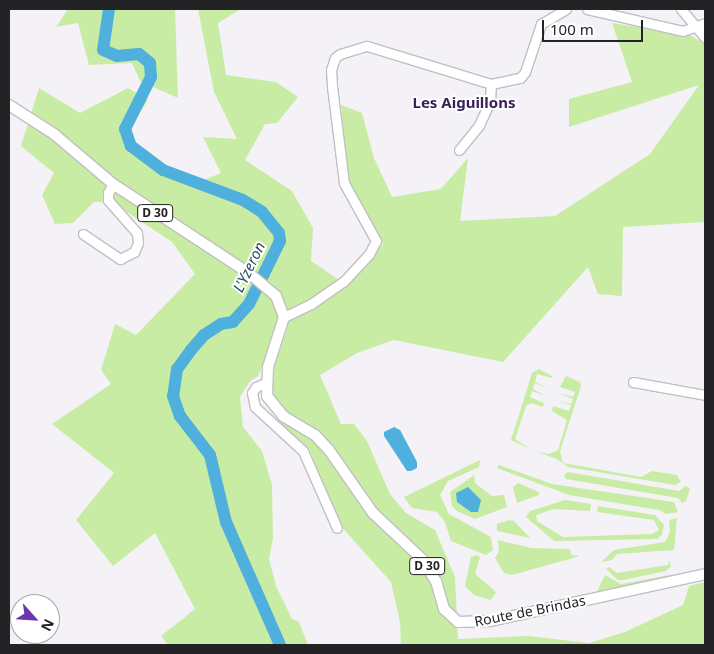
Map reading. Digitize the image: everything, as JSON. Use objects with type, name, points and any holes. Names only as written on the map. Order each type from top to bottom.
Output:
[{"type":"main road","name":"D 30","points":[[9,105],[54,134],[113,184],[241,269],[272,292],[283,308],[284,317]]},
{"type":"main road","points":[[265,383],[284,317]]},
{"type":"main road","name":"Route de Brindas","points":[[265,383],[274,407],[314,435],[373,513],[422,559],[436,581],[444,609],[458,622],[490,621],[705,574]]},
{"type":"street","points":[[284,317],[312,304],[344,281],[369,254],[376,241],[344,183],[331,70],[335,58],[340,54],[367,46],[491,84],[523,77],[541,24],[566,9]]},
{"type":"street","points":[[587,9],[660,28],[683,31],[701,26]]},
{"type":"street","points":[[682,9],[701,26],[705,38]]},
{"type":"street","points":[[459,150],[479,125],[490,101],[491,84]]},
{"type":"street","points":[[83,234],[120,259],[134,252],[138,243],[137,233],[108,200],[108,193],[113,184]]},
{"type":"street","points":[[633,382],[705,395]]},
{"type":"street","points":[[265,383],[256,387],[252,393],[255,407],[303,451],[337,528]]},
{"type":"green space","points":[[68,9],[175,9],[178,98],[140,81],[132,63],[89,65],[78,23],[56,27]]},
{"type":"green space","points":[[198,9],[241,9],[218,23],[226,75],[276,82],[298,97],[277,123],[265,124],[245,160],[292,191],[313,228],[311,261],[339,280],[290,313],[279,317],[277,332],[258,376],[250,381],[240,397],[243,427],[262,451],[272,485],[273,538],[269,559],[276,586],[292,619],[299,622],[308,645],[168,645],[161,636],[195,609],[155,533],[113,566],[76,520],[114,473],[52,424],[111,384],[101,370],[115,324],[136,335],[195,274],[172,242],[112,202],[94,202],[73,223],[55,224],[42,195],[54,173],[21,146],[39,88],[80,113],[128,88],[148,100],[129,129],[133,144],[164,166],[201,181],[221,173],[203,137],[237,139],[214,92]]},
{"type":"green space","points":[[612,23],[690,35],[705,44],[705,222],[623,227],[622,296],[598,294],[588,267],[503,362],[394,340],[357,353],[320,375],[341,424],[354,424],[367,441],[390,494],[406,513],[435,530],[455,577],[458,639],[528,636],[589,643],[625,632],[683,605],[689,586],[705,582],[705,645],[401,645],[400,622],[391,582],[339,524],[309,448],[277,421],[285,411],[274,396],[271,378],[291,316],[345,284],[383,244],[348,182],[341,105],[362,113],[374,158],[392,197],[441,189],[468,158],[460,221],[555,216],[650,154],[699,85],[569,127],[569,99],[632,82]]},
{"type":"green space","points":[[539,369],[552,376],[552,378],[537,374],[535,382],[548,388],[534,383],[533,389],[546,396],[532,391],[530,397],[544,403],[543,407],[531,403],[526,406],[515,439],[530,449],[511,440],[532,373]]},
{"type":"green space","points":[[566,376],[580,382],[581,386],[560,451],[563,463],[641,477],[652,471],[677,475],[681,482],[675,485],[568,467],[557,459],[535,451],[549,454],[558,450],[567,420],[552,411],[553,406],[569,411],[571,405],[556,400],[571,404],[573,399],[558,393],[573,397],[575,392],[560,387]]},
{"type":"green space","points":[[480,460],[479,467],[448,481],[440,495],[449,514],[491,537],[493,550],[486,555],[451,541],[445,522],[437,512],[412,508],[404,497]]},
{"type":"green space","points":[[499,465],[552,484],[674,502],[678,512],[666,514],[659,510],[569,495],[497,468]]},
{"type":"green space","points":[[568,472],[679,491],[686,486],[690,489],[686,501],[682,503],[678,498],[566,479],[564,475]]},
{"type":"green space","points":[[474,475],[475,483],[492,496],[504,495],[507,507],[475,519],[457,511],[452,506],[450,492]]},
{"type":"green space","points":[[518,483],[539,492],[539,495],[517,503],[513,487]]},
{"type":"green space","points":[[565,500],[591,504],[590,511],[554,509],[536,515],[537,521],[563,537],[652,534],[659,530],[654,520],[597,512],[598,506],[655,515],[664,525],[662,535],[657,539],[554,541],[526,517],[530,511]]},
{"type":"green space","points":[[677,518],[674,550],[617,554],[612,560],[601,562],[614,550],[665,542],[670,532],[669,520]]},
{"type":"green space","points":[[509,520],[514,521],[530,538],[497,531],[497,524]]},
{"type":"green space","points":[[498,540],[531,548],[570,549],[571,555],[580,556],[512,575],[504,573],[495,558],[499,551]]},
{"type":"green space","points":[[477,555],[480,557],[475,574],[496,592],[491,600],[474,595],[465,586],[471,557]]},
{"type":"green space","points":[[669,560],[671,566],[666,571],[623,580],[618,580],[606,569],[609,567],[617,573],[668,565]]},
{"type":"green space","points":[[605,575],[621,584],[669,575],[671,578],[602,593],[597,591]]},
{"type":"water","points":[[394,427],[400,430],[417,462],[417,468],[411,471],[407,471],[384,436],[384,432]]},
{"type":"water","points":[[468,487],[481,500],[478,512],[471,512],[457,502],[456,493]]},
{"type":"waterway","name":"L'Yzeron","points":[[109,9],[103,50],[117,56],[139,54],[150,63],[151,77],[125,129],[131,146],[163,170],[243,200],[262,212],[279,233],[280,241],[249,304],[233,322],[221,324],[204,335],[191,350],[177,369],[173,396],[180,416],[210,455],[226,522],[280,645]]},
{"type":"district","name":"Les Aiguillons","points":[[464,103]]}]
